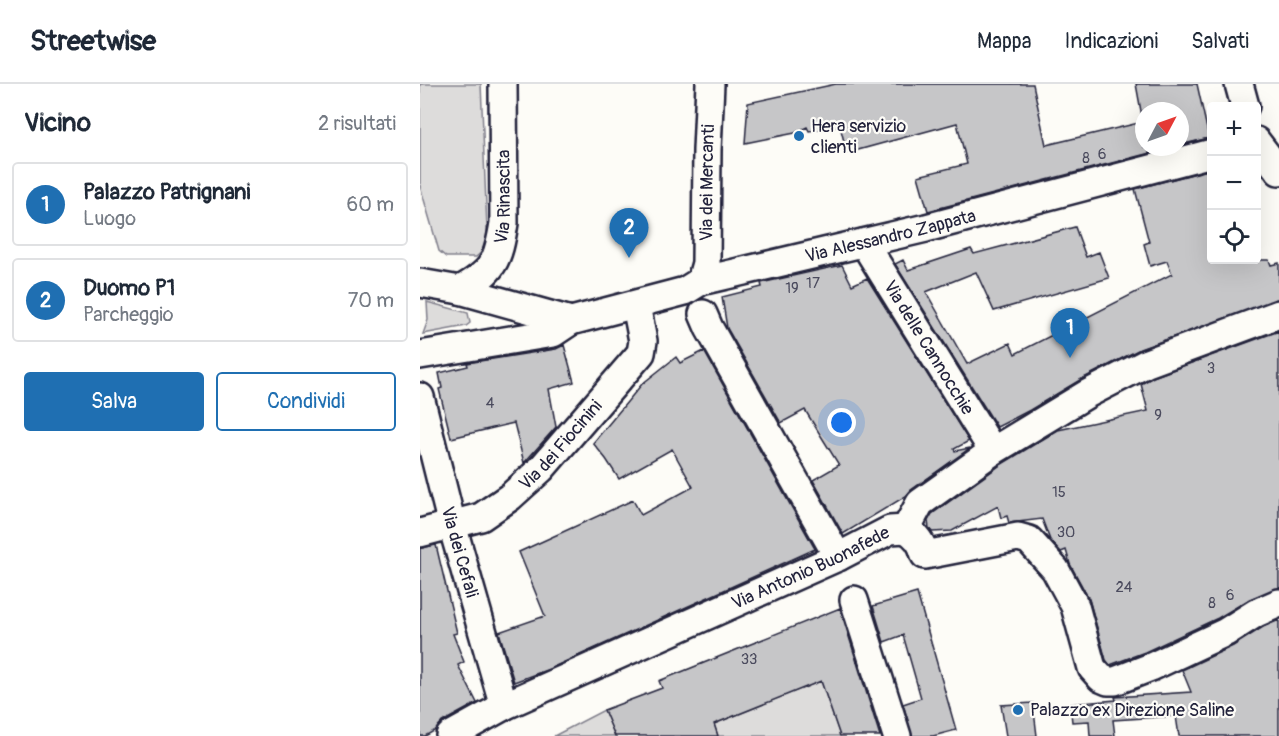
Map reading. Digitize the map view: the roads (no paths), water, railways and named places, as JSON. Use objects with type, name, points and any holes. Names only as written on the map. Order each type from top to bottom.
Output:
[{"type":"street","name":"Via Rinascita","points":[[460,290],[480,279],[490,269],[498,257],[501,246],[504,223],[503,84]]},
{"type":"street","name":"Via dei Mercanti","points":[[701,281],[706,262],[706,150],[710,119],[710,84]]},
{"type":"street","points":[[1239,84],[1244,102]]},
{"type":"street","points":[[1261,146],[1279,171]]},
{"type":"street","name":"Via Alessandro Zappata","points":[[420,355],[553,333],[571,321],[685,291],[701,281],[864,243],[1207,154]]},
{"type":"street","name":"Via delle Cannocchie","points":[[864,243],[993,451]]},
{"type":"street","name":"Via Alessandro Zappata","points":[[420,283],[460,290],[571,321]]},
{"type":"street","name":"Via dei Fiocinini","points":[[420,532],[481,517],[510,497],[541,469],[641,353],[643,341],[636,305]]},
{"type":"street","points":[[703,314],[838,557]]},
{"type":"street","name":"Via Antonio Buonafede","points":[[450,736],[504,706],[838,557],[890,531],[906,529],[920,503],[993,451],[1087,394],[1147,363],[1279,314]]},
{"type":"street","name":"Via dei Cefali","points":[[420,398],[504,706]]},
{"type":"street","points":[[906,529],[923,546],[925,555],[1018,537],[1029,540],[1055,569],[1075,606],[1092,668],[1101,678],[1108,681],[1115,681],[1151,668],[1226,632],[1256,613],[1279,603]]},
{"type":"street","points":[[854,600],[897,736]]},
{"type":"place","name":"Hera servizio clienti","points":[[799,136]]},
{"type":"place","name":"Duomo P1","points":[[629,258]]},
{"type":"place","name":"Palazzo Patrignani","points":[[1070,358]]},
{"type":"place","name":"Palazzo ex Direzione Saline","points":[[1018,710]]}]
